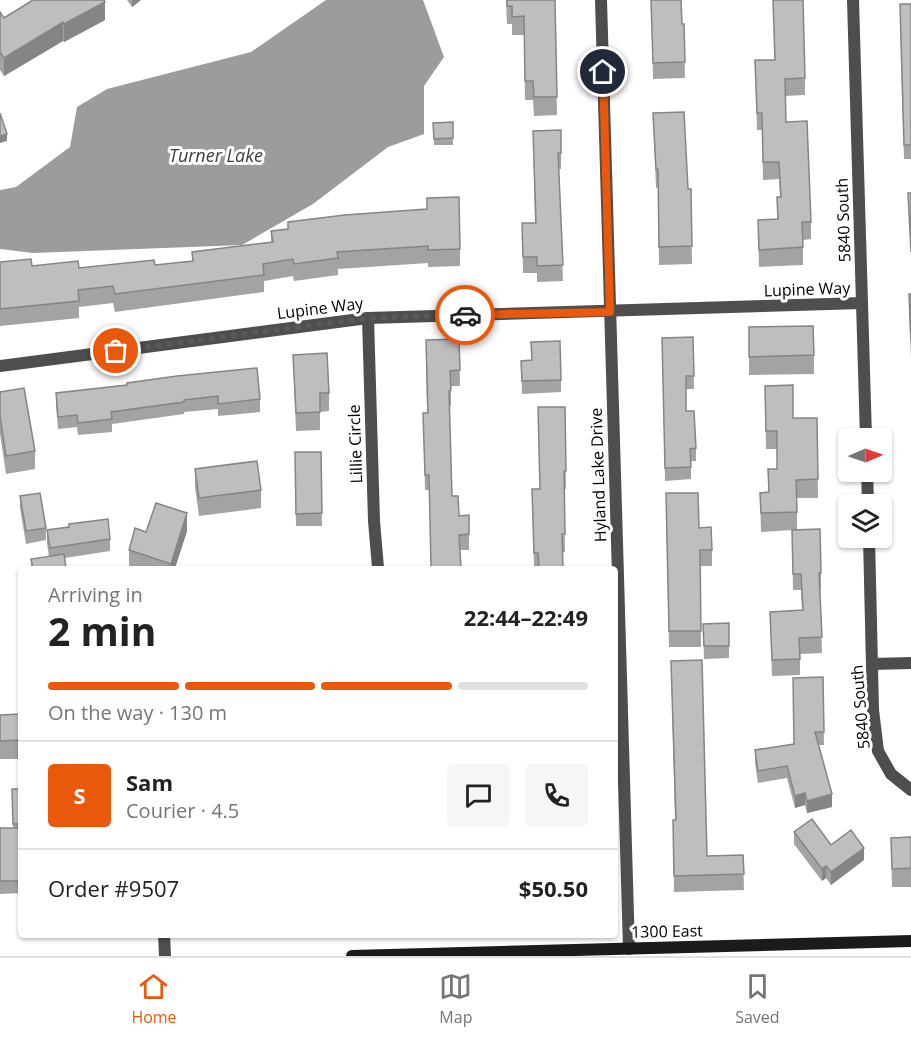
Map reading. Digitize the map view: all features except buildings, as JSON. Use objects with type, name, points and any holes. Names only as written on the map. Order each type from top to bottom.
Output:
[{"type":"main road","name":"1300 East","points":[[352,956],[911,941]]},
{"type":"street","name":"Hyland Lake Drive","points":[[601,0],[618,566]]},
{"type":"street","name":"5840 South","points":[[853,0],[866,428]]},
{"type":"street","name":"Lupine Way","points":[[0,366],[368,318],[862,303]]},
{"type":"street","name":"Lillie Circle","points":[[368,318],[374,521],[378,566]]},
{"type":"street","name":"5840 South","points":[[869,548],[873,710],[878,751],[891,774],[911,790]]},
{"type":"street","name":"Hyland Lake Drive","points":[[618,580],[629,949]]},
{"type":"street","points":[[873,664],[911,663]]},
{"type":"street","points":[[164,938],[165,956]]},
{"type":"water","name":"Turner Lake","points":[[326,0],[423,0],[444,57],[424,86],[424,134],[388,147],[313,204],[242,245],[33,253],[0,249],[0,190],[16,187],[70,147],[77,107],[107,89],[251,52]]},
{"type":"way so far","points":[[116,351],[368,318],[465,315]]},
{"type":"route","points":[[465,315],[610,312],[603,72]]}]
